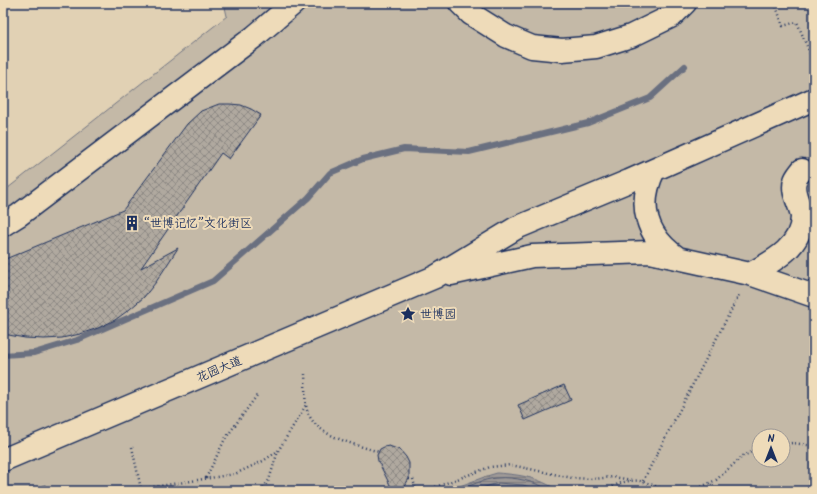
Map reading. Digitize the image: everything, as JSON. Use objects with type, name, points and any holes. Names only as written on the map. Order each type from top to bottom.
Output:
[{"type":"lane","points":[[3,225],[19,216],[254,37],[294,3]]},
{"type":"lane","points":[[460,3],[472,14],[506,36],[532,47],[562,50],[596,47],[631,36],[672,16],[685,3]]},
{"type":"lane","points":[[435,277],[516,228],[814,100]]},
{"type":"lane","points":[[654,170],[646,191],[646,214],[649,225],[661,244],[679,259]]},
{"type":"lane","points":[[750,274],[777,259],[793,243],[800,229],[802,217],[795,194],[795,180],[802,170]]},
{"type":"lane","points":[[435,277],[532,256],[650,252],[750,274],[814,296]]},
{"type":"lane","name":"花园大道","points":[[3,460],[435,277]]},
{"type":"path","points":[[775,3],[783,26],[797,22],[814,63]]},
{"type":"path","points":[[643,482],[750,274]]},
{"type":"path","points":[[305,374],[306,404],[310,417],[321,429],[336,438],[379,452]]},
{"type":"path","points":[[206,478],[225,438],[258,394]]},
{"type":"path","points":[[261,491],[269,480],[278,451],[306,404]]},
{"type":"path","points":[[791,443],[814,446]]},
{"type":"path","points":[[132,448],[141,488]]},
{"type":"path","points":[[134,491],[141,488],[235,474],[263,461],[278,451]]},
{"type":"path","points":[[706,491],[743,456],[751,452]]},
{"type":"path","points":[[429,491],[430,489],[490,467],[511,465],[572,478],[594,479],[613,477],[632,480],[667,490],[681,491],[699,488],[716,480]]},
{"type":"path","points":[[409,479],[413,479],[416,491]]},
{"type":"path","points":[[606,491],[621,482],[632,480]]},
{"type":"path","points":[[44,485],[46,491]]},
{"type":"shaded area","name":"世博园","points":[[224,3],[814,3],[814,491],[3,491],[3,192],[227,16]]},
{"type":"water","points":[[497,473],[536,480],[559,491],[446,491]]},
{"type":"building","name":"“世博记忆”文化街区","points":[[219,104],[241,105],[261,115],[229,159],[221,153],[141,268],[178,248],[156,282],[144,297],[115,320],[80,334],[62,338],[44,339],[25,338],[3,334],[3,260],[123,210],[187,124],[201,111]]},
{"type":"building","points":[[564,385],[571,400],[525,420],[518,405]]},
{"type":"building","points":[[389,446],[400,450],[409,463],[409,479],[401,491],[393,491],[378,461],[377,455],[380,449]]},
{"type":"waterway","points":[[3,355],[34,353],[77,340],[213,281],[308,198],[330,173],[363,159],[404,149],[469,152],[588,123],[650,98],[685,66]]},
{"type":"place","name":"“世博记忆”文化街区","points":[[132,223]]},
{"type":"place","name":"世博园","points":[[408,314]]}]
